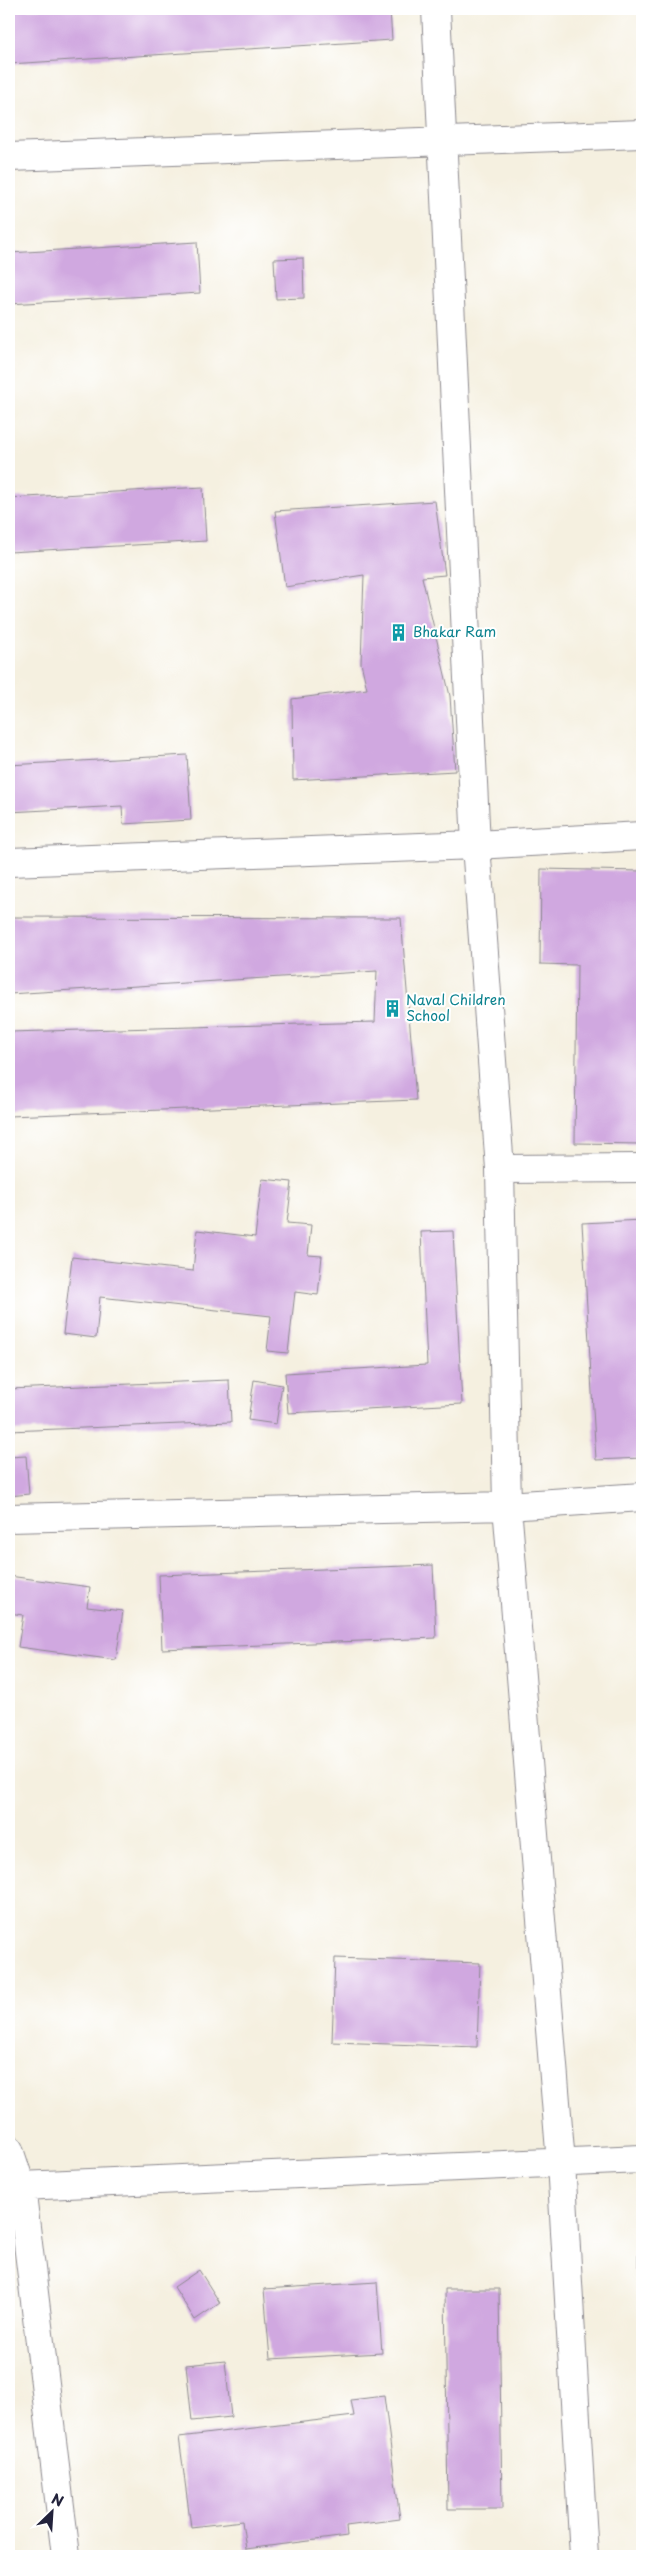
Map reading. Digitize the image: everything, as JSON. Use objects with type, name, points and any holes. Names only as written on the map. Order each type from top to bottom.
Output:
[{"type":"street","points":[[436,9],[476,844],[500,1169],[508,1506],[561,2163],[584,2556]]},
{"type":"street","points":[[9,157],[642,134]]},
{"type":"street","points":[[9,862],[642,836]]},
{"type":"street","points":[[500,1169],[642,1168]]},
{"type":"street","points":[[9,1518],[508,1506],[642,1497]]},
{"type":"street","points":[[9,2150],[20,2186],[66,2556]]},
{"type":"street","points":[[20,2186],[642,2159]]},
{"type":"building","points":[[9,9],[390,9],[392,40],[9,64]]},
{"type":"building","points":[[197,242],[200,293],[9,304],[9,253]]},
{"type":"building","points":[[303,258],[304,298],[276,299],[274,259]]},
{"type":"building","points":[[203,487],[206,541],[9,552],[9,498]]},
{"type":"building","name":"Bhakar Ram","points":[[435,501],[445,575],[422,577],[450,696],[455,771],[293,780],[292,699],[367,689],[361,663],[364,575],[285,587],[275,511]]},
{"type":"building","points":[[187,755],[191,820],[123,824],[122,806],[9,812],[9,765]]},
{"type":"building","points":[[541,869],[642,871],[642,1144],[575,1143],[577,965],[540,964]]},
{"type":"building","name":"Naval Children School","points":[[9,917],[401,918],[416,1100],[9,1116],[9,1032],[375,1022],[377,971],[9,994]]},
{"type":"building","points":[[262,1179],[292,1182],[287,1223],[311,1225],[308,1255],[322,1256],[318,1295],[295,1292],[288,1353],[267,1351],[271,1316],[100,1297],[96,1338],[63,1334],[72,1257],[193,1271],[197,1230],[255,1237]]},
{"type":"building","points":[[642,1220],[642,1458],[596,1460],[582,1223]]},
{"type":"building","points":[[453,1231],[462,1404],[288,1413],[285,1373],[427,1365],[421,1232]]},
{"type":"building","points":[[229,1380],[231,1422],[9,1431],[9,1389]]},
{"type":"building","points":[[254,1380],[282,1385],[276,1424],[248,1420]]},
{"type":"building","points":[[26,1456],[29,1494],[9,1496],[9,1457]]},
{"type":"building","points":[[433,1565],[436,1638],[162,1649],[159,1575]]},
{"type":"building","points":[[9,1576],[90,1587],[87,1607],[123,1611],[116,1660],[18,1647],[23,1615],[9,1613]]},
{"type":"building","points":[[335,1958],[480,1963],[477,2047],[332,2042]]},
{"type":"building","points":[[638,2239],[642,2239],[642,2267],[638,2267]]},
{"type":"building","points":[[199,2270],[220,2303],[195,2320],[174,2287]]},
{"type":"building","points":[[377,2282],[382,2353],[270,2359],[264,2289]]},
{"type":"building","points":[[445,2289],[499,2289],[502,2509],[448,2509]]},
{"type":"building","points":[[225,2361],[231,2417],[192,2421],[186,2365]]},
{"type":"building","points":[[384,2396],[400,2519],[346,2526],[347,2536],[246,2549],[242,2521],[191,2527],[179,2437],[354,2416],[351,2400]]},
{"type":"place","name":"Bhakar Ram","points":[[399,632]]},
{"type":"place","name":"Naval Children School","points":[[392,1008]]}]
